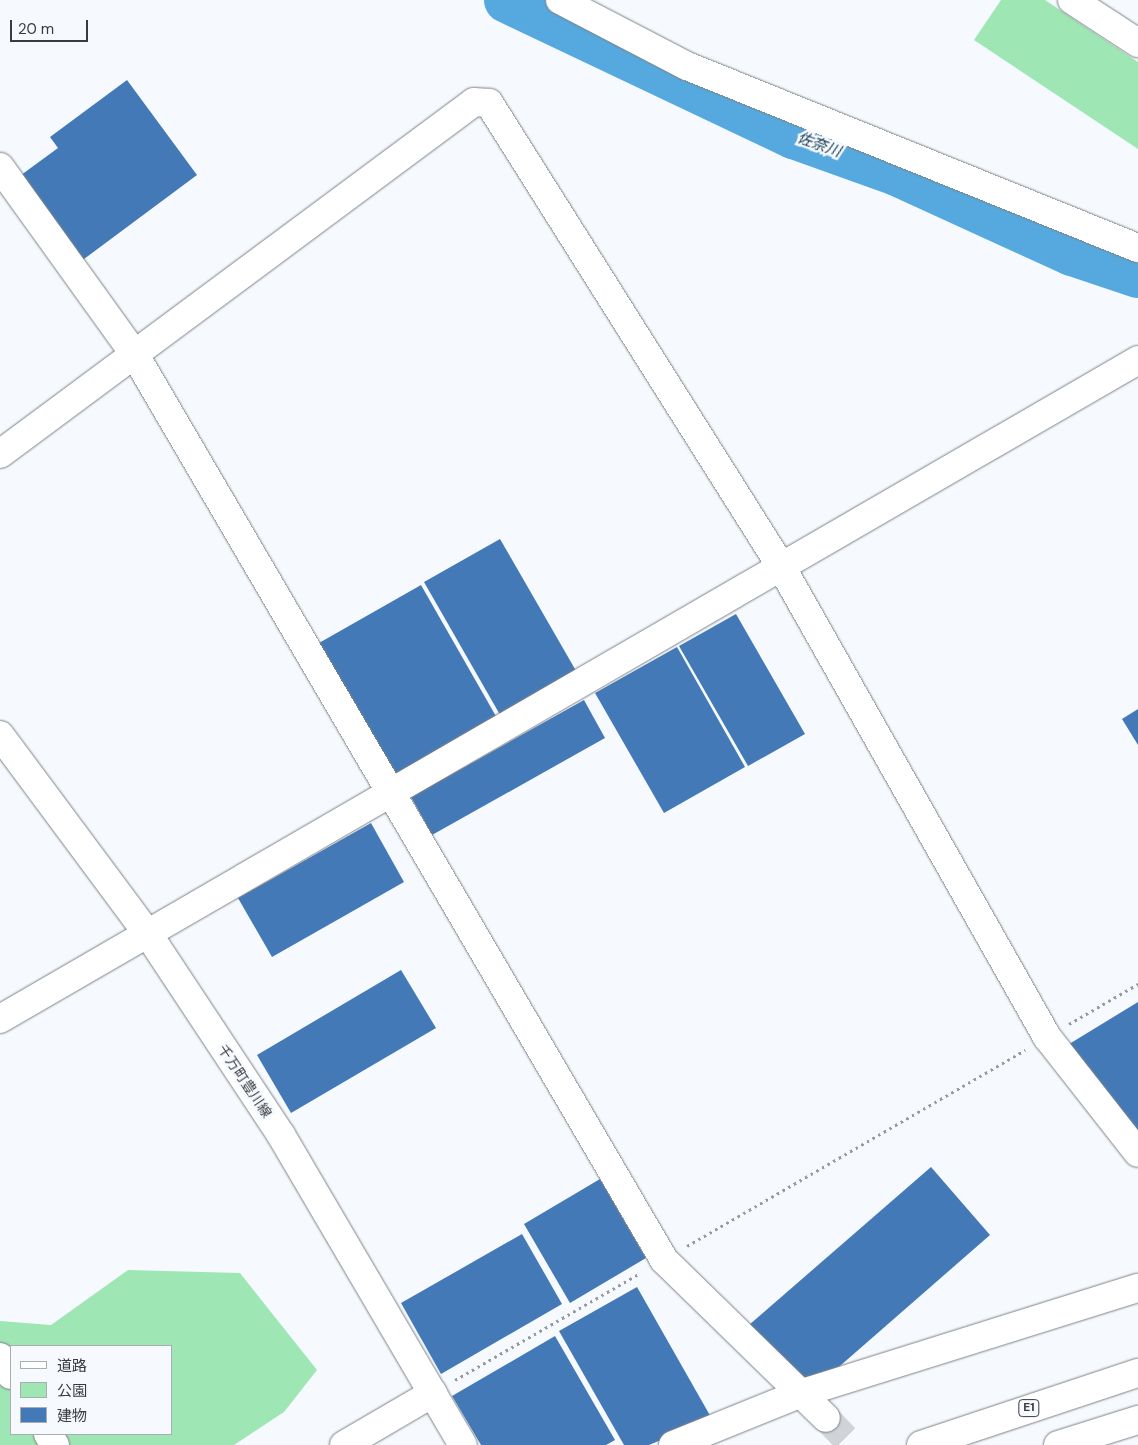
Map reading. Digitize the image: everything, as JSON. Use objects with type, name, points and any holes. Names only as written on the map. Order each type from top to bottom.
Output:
[{"type":"main road","points":[[560,0],[687,66],[1138,248]]},
{"type":"main road","points":[[1072,0],[1138,43]]},
{"type":"main road","points":[[0,454],[474,102],[489,103],[782,568],[1047,1037],[1138,1154]]},
{"type":"main road","points":[[0,167],[135,355],[394,791],[664,1260],[799,1394],[826,1418]]},
{"type":"main road","points":[[0,1019],[782,568],[1138,360]]},
{"type":"main road","name":"千万町豊川線","points":[[0,735],[148,934],[281,1135],[463,1445]]},
{"type":"main road","points":[[674,1445],[799,1394],[1138,1288]]},
{"type":"main road","points":[[0,1357],[10,1373]]},
{"type":"main road","name":"E1","points":[[921,1445],[1138,1373]]},
{"type":"main road","points":[[344,1445],[433,1393]]},
{"type":"main road","points":[[1058,1445],[1138,1420]]},
{"type":"path","points":[[433,1393],[1138,984]]},
{"type":"green space","points":[[1001,0],[1045,0],[1138,62],[1138,149],[974,40]]},
{"type":"green space","points":[[128,1270],[240,1273],[317,1370],[284,1412],[234,1445],[0,1445],[0,1321],[51,1325]]},
{"type":"building","points":[[127,80],[197,175],[80,262],[17,178],[58,148],[50,137]]},
{"type":"building","points":[[500,539],[579,676],[503,720],[424,582]]},
{"type":"building","points":[[421,585],[497,718],[396,777],[319,643]]},
{"type":"building","points":[[736,614],[805,734],[748,766],[679,646]]},
{"type":"building","points":[[677,647],[745,767],[664,813],[595,693]]},
{"type":"building","points":[[584,700],[605,738],[432,835],[411,797]]},
{"type":"building","points":[[1138,709],[1138,745],[1122,719]]},
{"type":"building","points":[[371,823],[404,882],[272,957],[238,898]]},
{"type":"building","points":[[401,970],[436,1028],[291,1113],[257,1055]]},
{"type":"building","points":[[1138,1002],[1138,1143],[1061,1049]]},
{"type":"building","points":[[931,1167],[990,1235],[809,1393],[749,1325]]},
{"type":"building","points":[[600,1179],[646,1258],[570,1303],[524,1224]]},
{"type":"building","points":[[522,1234],[562,1304],[441,1374],[401,1303]]},
{"type":"building","points":[[637,1287],[712,1419],[649,1445],[624,1445],[559,1331]]},
{"type":"building","points":[[555,1336],[615,1440],[606,1445],[481,1445],[452,1396]]},
{"type":"waterway","name":"佐奈川","points":[[507,0],[794,136],[897,173],[1072,253],[1138,275]]},
{"type":"tunnel","points":[[826,1418],[852,1445]]}]
